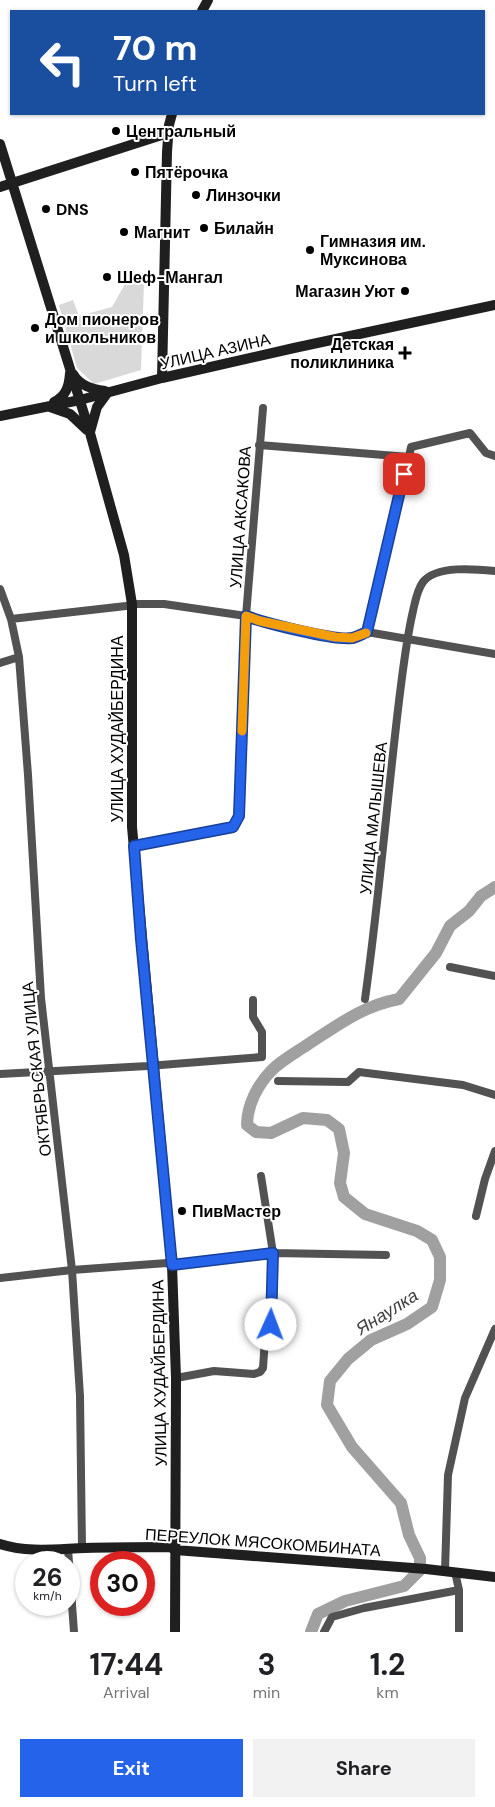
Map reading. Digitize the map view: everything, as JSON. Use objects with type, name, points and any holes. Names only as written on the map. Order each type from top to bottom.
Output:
[{"type":"street","points":[[162,378],[168,133],[172,115]]},
{"type":"street","points":[[0,187],[168,133]]},
{"type":"street","name":"УЛИЦА ХУДАЙБЕРДИНА","points":[[0,144],[90,433],[124,555],[132,604],[132,826],[172,1265],[176,1378],[175,1632]]},
{"type":"street","name":"УЛИЦА АЗИНА","points":[[0,416],[80,400],[162,378],[495,305]]},
{"type":"street","points":[[70,370],[82,384],[108,392],[97,407],[90,433]]},
{"type":"street","points":[[46,406],[62,397],[69,382],[70,370]]},
{"type":"street","points":[[46,406],[64,410],[81,422],[90,433]]},
{"type":"street","name":"УЛИЦА АКСАКОВА","points":[[134,846],[233,827],[239,816],[246,616],[263,408]]},
{"type":"street","points":[[367,632],[411,447],[470,433],[486,453],[495,456]]},
{"type":"street","points":[[259,445],[409,457]]},
{"type":"street","name":"УЛИЦА МАЛЫШЕВА","points":[[365,999],[376,927],[406,640],[417,596],[423,582],[434,573],[473,568],[495,571]]},
{"type":"street","name":"ОКТЯБРЬСКАЯ УЛИЦА","points":[[0,589],[12,619],[18,657],[28,775],[40,998],[72,1270],[80,1396],[82,1548]]},
{"type":"street","points":[[12,619],[132,604],[164,604],[246,616],[260,621],[335,637],[352,638],[367,632],[495,654]]},
{"type":"street","points":[[0,662],[18,657]]},
{"type":"street","points":[[450,967],[495,976]]},
{"type":"street","points":[[0,1074],[262,1058],[262,1032],[253,1016],[253,1000]]},
{"type":"street","points":[[278,1081],[348,1082],[360,1072],[463,1085],[495,1095]]},
{"type":"street","points":[[476,1216],[485,1179],[495,1151]]},
{"type":"street","points":[[176,1378],[214,1372],[254,1374],[260,1372],[263,1368],[265,1338],[271,1325],[273,1253],[262,1176]]},
{"type":"street","points":[[0,1278],[72,1270],[167,1263],[172,1265],[273,1253],[386,1255]]},
{"type":"street","points":[[459,1632],[459,1590],[450,1572],[448,1475],[465,1398],[495,1329]]},
{"type":"street","name":"ПЕРЕУЛОК МЯСОКОМБИНАТА","points":[[0,1544],[14,1548],[37,1550],[170,1547],[175,1550],[426,1569],[495,1577]]},
{"type":"street","points":[[68,1549],[74,1632]]},
{"type":"street","points":[[324,1632],[332,1617],[364,1608],[459,1590]]},
{"type":"shaded area","points":[[135,280],[144,282],[141,370],[94,384],[77,368],[59,305],[73,300],[79,316],[112,307],[125,284]]},
{"type":"waterway","name":"Янаулка","points":[[311,1632],[318,1614],[345,1601],[404,1586],[420,1570],[420,1558],[409,1535],[401,1503],[352,1447],[327,1405],[330,1381],[348,1359],[371,1340],[407,1324],[432,1307],[440,1280],[440,1257],[432,1240],[417,1231],[365,1214],[344,1197],[340,1183],[344,1153],[339,1129],[327,1120],[303,1118],[271,1133],[256,1132],[247,1125],[249,1110],[254,1095],[262,1082],[284,1060],[362,1011],[399,999],[436,953],[450,926],[469,911],[481,896],[495,887]]},
{"type":"slow traffic","points":[[242,731],[246,616],[260,621],[335,637],[352,638],[366,633]]},
{"type":"place","name":"Центральный","points":[[116,131]]},
{"type":"place","name":"Пятёрочка","points":[[135,172]]},
{"type":"place","name":"Линзочки","points":[[196,195]]},
{"type":"place","name":"DNS","points":[[46,209]]},
{"type":"place","name":"Билайн","points":[[204,228]]},
{"type":"place","name":"Магнит","points":[[124,232]]},
{"type":"place","name":"Гимназия им. Муксинова","points":[[310,250]]},
{"type":"place","name":"Шеф-Мангал","points":[[107,277]]},
{"type":"place","name":"Магазин Уют","points":[[405,291]]},
{"type":"place","name":"Дом пионеров и школьников","points":[[35,328]]},
{"type":"place","name":"Детская поликлиника","points":[[405,353]]},
{"type":"place","name":"ПивМастер","points":[[182,1211]]},
{"type":"route","points":[[271,1325],[273,1253],[172,1265],[134,846],[233,827],[239,816],[246,616],[260,621],[335,637],[352,638],[367,632],[404,474]]}]
